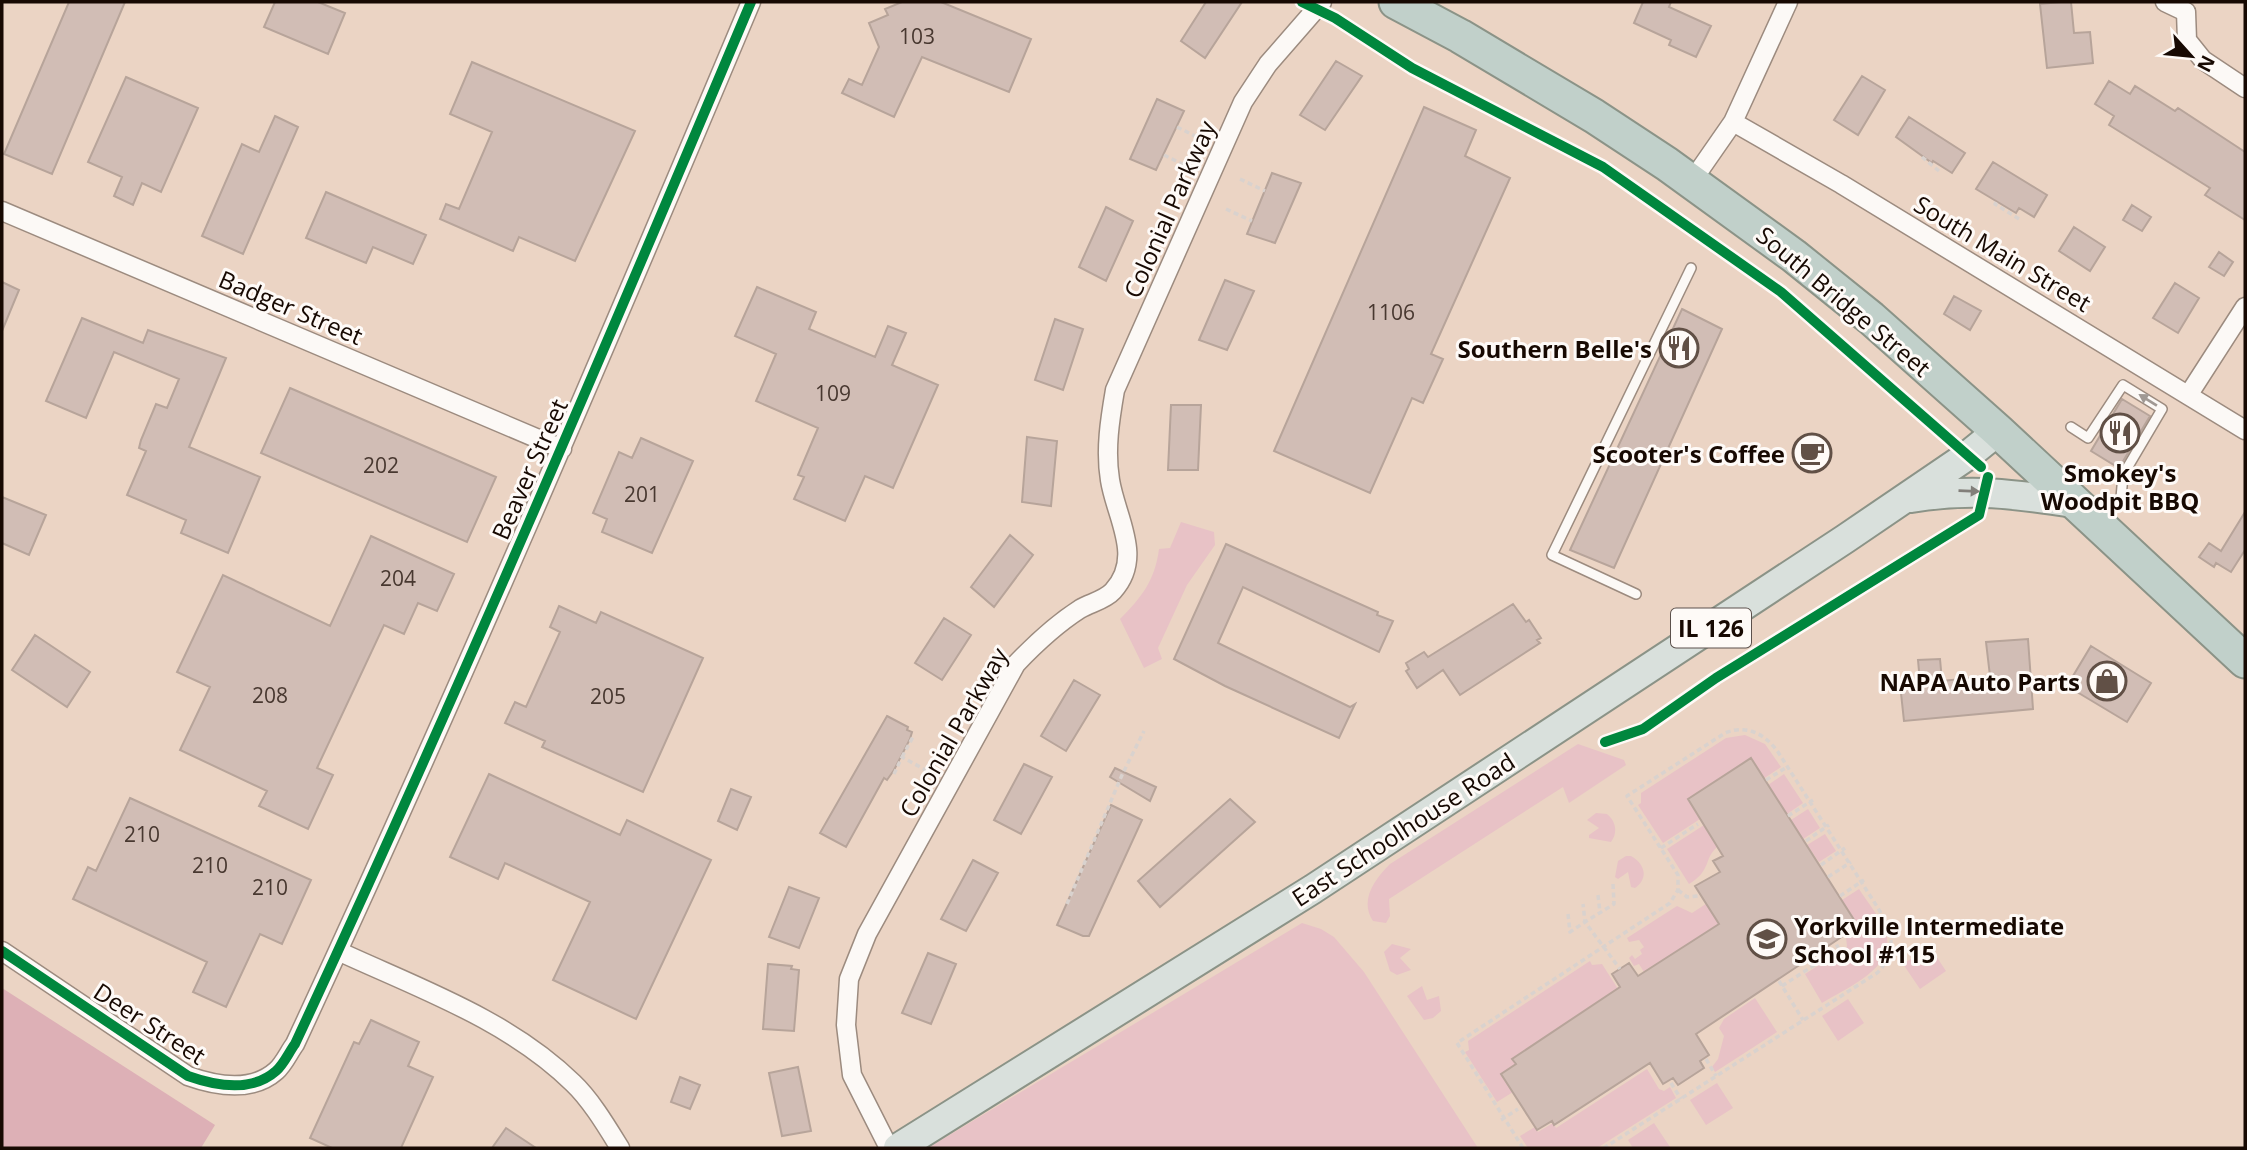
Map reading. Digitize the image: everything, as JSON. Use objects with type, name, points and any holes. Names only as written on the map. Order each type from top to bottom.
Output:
[{"type":"highway","name":"South Bridge Street","points":[[1396,2],[1536,80],[1692,181],[1794,256],[1871,318],[1998,431],[2245,661]]},
{"type":"main road","name":"East Schoolhouse Road","points":[[898,1148],[1313,889],[1824,554],[1967,456],[1998,431]]},
{"type":"main road","name":"East Schoolhouse Road","points":[[1902,500],[1956,491],[2012,493],[2074,503]]},
{"type":"street","name":"Beaver Street","points":[[338,951],[562,449],[751,2]]},
{"type":"street","name":"Colonial Parkway","points":[[890,1148],[852,1075],[846,1025],[849,979],[867,934],[1016,664],[1049,630],[1083,607],[1111,594],[1124,576],[1129,556],[1109,480],[1108,432],[1115,390],[1244,102],[1268,64],[1322,2]]},
{"type":"street","points":[[1692,181],[1733,122],[1788,2]]},
{"type":"street","points":[[2165,2],[2189,7],[2187,40],[2203,60],[2245,88]]},
{"type":"street","name":"South Main Street","points":[[1733,122],[2245,430]]},
{"type":"street","name":"Badger Street","points":[[2,211],[562,449]]},
{"type":"street","points":[[2189,394],[2245,307]]},
{"type":"street","name":"Deer Street","points":[[2,951],[188,1076],[217,1087],[247,1085],[276,1071],[295,1044],[338,951]]},
{"type":"street","points":[[338,951],[467,1011],[530,1046],[575,1084],[620,1148]]},
{"type":"lane","points":[[1636,594],[1552,555],[1691,268]]},
{"type":"lane","points":[[2071,427],[2088,438],[2123,385],[2162,409],[2123,475],[2121,498]]},
{"type":"path","points":[[1177,128],[1201,139]]},
{"type":"path","points":[[1164,157],[1188,167]]},
{"type":"path","points":[[1922,157],[1939,171]]},
{"type":"path","points":[[1240,179],[1265,191]]},
{"type":"path","points":[[1996,202],[1995,204],[2019,219]]},
{"type":"path","points":[[1226,209],[1252,221]]},
{"type":"path","points":[[1523,1148],[1502,1119],[1457,1043],[1670,903],[1678,890],[1678,875],[1627,796],[1730,730],[1753,731],[1768,740],[1828,826],[1862,881],[1891,933],[1888,959],[1877,973],[1604,1148]]},
{"type":"path","points":[[1067,904],[1122,775],[1144,731]]},
{"type":"path","points":[[894,774],[914,736]]},
{"type":"path","points":[[901,759],[929,772]]},
{"type":"path","points":[[1766,780],[1787,767]]},
{"type":"path","points":[[1788,816],[1811,802]]},
{"type":"path","points":[[1661,848],[1699,824]]},
{"type":"path","points":[[1806,841],[1828,826]]},
{"type":"path","points":[[1821,865],[1843,850]]},
{"type":"path","points":[[1828,877],[1850,862]]},
{"type":"path","points":[[1840,896],[1862,881]]},
{"type":"path","points":[[1568,914],[1570,932],[1614,904],[1613,884]]},
{"type":"path","points":[[1678,890],[1687,897],[1698,896]]},
{"type":"path","points":[[1598,895],[1600,913]]},
{"type":"path","points":[[1583,904],[1585,922],[1620,969]]},
{"type":"path","points":[[1782,986],[1822,957],[1839,949],[1836,944]]},
{"type":"path","points":[[1779,981],[1803,1020]]},
{"type":"path","points":[[1706,1059],[1716,1076]]},
{"type":"path","points":[[1671,1083],[1681,1099]]},
{"type":"path","points":[[1502,1119],[1518,1109]]},
{"type":"shaded area","points":[[1181,522],[1214,532],[1215,545],[1187,585],[1158,648],[1162,659],[1144,668],[1120,619],[1146,587],[1159,549],[1170,548]]},
{"type":"shaded area","points":[[1745,735],[1765,744],[1781,767],[1763,779],[1689,800],[1700,819],[1663,843],[1638,805],[1641,803],[1641,793],[1726,738]]},
{"type":"shaded area","points":[[1578,744],[1624,760],[1626,765],[1569,803],[1563,787],[1389,899],[1390,916],[1386,923],[1373,921],[1369,913],[1368,898],[1374,883],[1390,864]]},
{"type":"shaded area","points":[[1784,774],[1803,803],[1787,814],[1768,785]]},
{"type":"shaded area","points":[[1808,809],[1820,828],[1803,839],[1791,820]]},
{"type":"shaded area","points":[[1596,813],[1607,814],[1612,820],[1615,831],[1611,842],[1589,838],[1589,835],[1599,828],[1587,820]]},
{"type":"shaded area","points":[[1704,825],[1717,847],[1701,874],[1689,884],[1667,849]]},
{"type":"shaded area","points":[[1825,834],[1836,851],[1819,862],[1807,845]]},
{"type":"shaded area","points":[[1631,856],[1640,863],[1644,871],[1642,880],[1635,888],[1631,887],[1628,872],[1618,879],[1615,877],[1618,861]]},
{"type":"shaded area","points":[[1859,889],[1885,931],[1887,944],[1884,955],[1878,966],[1868,975],[1822,1003],[1805,974],[1847,947],[1846,937],[1859,927],[1842,900]]},
{"type":"shaded area","points":[[1715,898],[1728,918],[1644,972],[1639,964],[1634,966],[1629,958],[1632,955],[1635,959],[1642,954],[1640,950],[1644,947],[1639,940],[1629,942],[1627,938],[1677,906],[1692,913]]},
{"type":"shaded area","points":[[1302,923],[1321,929],[1334,937],[1364,972],[1478,1148],[928,1148]]},
{"type":"shaded area","points":[[1392,944],[1411,949],[1400,958],[1411,970],[1397,975],[1390,971],[1384,952]]},
{"type":"shaded area","points":[[1930,947],[1946,971],[1920,989],[1903,964]]},
{"type":"shaded area","points":[[1590,961],[1592,965],[1602,964],[1618,989],[1512,1059],[1516,1064],[1501,1074],[1513,1092],[1497,1102],[1465,1052],[1469,1050],[1468,1041]]},
{"type":"shaded area","points":[[1422,986],[1427,1000],[1439,996],[1441,1011],[1433,1018],[1424,1020],[1407,996]]},
{"type":"shaded area","points":[[2,988],[215,1125],[201,1148],[2,1148]]},
{"type":"shaded area","points":[[1755,998],[1777,1032],[1715,1072],[1712,1067],[1718,1059],[1724,1036],[1719,1028],[1724,1019]]},
{"type":"shaded area","points":[[1848,999],[1864,1023],[1838,1041],[1822,1016]]},
{"type":"shaded area","points":[[1647,1069],[1659,1089],[1664,1091],[1670,1087],[1676,1098],[1597,1148],[1528,1148],[1520,1136],[1535,1127],[1538,1132],[1553,1123],[1556,1128]]},
{"type":"shaded area","points":[[1717,1083],[1733,1108],[1706,1125],[1690,1100]]},
{"type":"shaded area","points":[[1654,1123],[1670,1147],[1633,1148],[1628,1140]]},
{"type":"building","points":[[69,2],[125,2],[52,174],[4,154]]},
{"type":"building","points":[[275,2],[318,2],[345,13],[328,54],[264,27]]},
{"type":"building","points":[[902,2],[941,2],[1031,39],[1009,92],[922,57],[894,117],[842,93],[849,79],[862,85],[879,47],[869,23],[888,15],[885,9]]},
{"type":"building","points":[[1206,2],[1242,2],[1205,58],[1181,41]]},
{"type":"building","points":[[1643,2],[1671,2],[1669,7],[1711,26],[1696,57],[1669,45],[1671,40],[1634,23]]},
{"type":"building","points":[[2071,2],[2074,33],[2090,32],[2093,63],[2047,68],[2040,4]]},
{"type":"building","points":[[1336,61],[1362,76],[1325,130],[1300,115]]},
{"type":"building","points":[[472,62],[635,131],[575,261],[519,237],[513,251],[440,219],[446,204],[459,209],[492,132],[450,114]]},
{"type":"building","points":[[1862,76],[1885,90],[1858,135],[1834,120]]},
{"type":"building","points":[[126,77],[198,108],[161,192],[142,183],[133,205],[114,196],[122,177],[88,162]]},
{"type":"building","points":[[2109,81],[2130,94],[2135,86],[2175,111],[2178,108],[2245,152],[2245,220],[2205,195],[2210,188],[2109,125],[2114,116],[2095,104]]},
{"type":"building","points":[[1157,99],[1184,111],[1156,170],[1130,159]]},
{"type":"building","points":[[1424,107],[1476,130],[1465,156],[1510,178],[1431,354],[1443,359],[1423,403],[1412,398],[1370,493],[1274,451]]},
{"type":"building","points":[[275,116],[298,127],[243,254],[202,236],[242,144],[259,152]]},
{"type":"building","points":[[1909,117],[1965,153],[1952,173],[1933,161],[1932,163],[1896,137]]},
{"type":"building","points":[[1993,162],[2047,195],[2034,217],[2019,208],[2016,213],[1976,189]]},
{"type":"building","points":[[1272,173],[1301,183],[1275,243],[1247,234]]},
{"type":"building","points":[[326,192],[426,235],[413,264],[373,247],[366,263],[306,238]]},
{"type":"building","points":[[2132,205],[2151,217],[2142,231],[2123,220]]},
{"type":"building","points":[[1106,207],[1133,221],[1106,281],[1079,267]]},
{"type":"building","points":[[2074,227],[2105,247],[2090,271],[2059,251]]},
{"type":"building","points":[[2219,252],[2233,262],[2224,276],[2209,267]]},
{"type":"building","points":[[1225,280],[1254,291],[1227,350],[1199,340]]},
{"type":"building","points":[[2,282],[19,290],[2,331]]},
{"type":"building","points":[[2175,283],[2199,298],[2178,333],[2153,318]]},
{"type":"building","points":[[757,287],[816,312],[809,329],[875,357],[888,326],[906,333],[892,365],[938,385],[893,488],[865,476],[845,521],[794,499],[804,477],[798,475],[818,428],[756,401],[776,354],[735,336]]},
{"type":"building","points":[[1954,296],[1981,311],[1970,330],[1944,314]]},
{"type":"building","points":[[1682,309],[1722,329],[1614,568],[1570,550]]},
{"type":"building","points":[[82,318],[143,343],[148,330],[226,358],[189,447],[260,477],[228,553],[181,533],[186,520],[127,495],[146,451],[139,448],[156,404],[167,408],[179,379],[114,352],[86,418],[46,401]]},
{"type":"building","points":[[1055,319],[1083,329],[1063,390],[1035,380]]},
{"type":"building","points":[[290,388],[496,477],[467,542],[261,453]]},
{"type":"building","points":[[2122,399],[2150,416],[2119,468],[2091,451]]},
{"type":"building","points":[[1171,405],[1201,405],[1198,470],[1168,470]]},
{"type":"building","points":[[1027,437],[1057,441],[1051,506],[1022,502]]},
{"type":"building","points":[[641,438],[693,461],[652,553],[602,532],[607,519],[593,513],[619,452],[632,458]]},
{"type":"building","points":[[2,497],[46,515],[29,555],[2,543]]},
{"type":"building","points":[[2245,512],[2245,550],[2231,572],[2216,563],[2214,567],[2199,557],[2209,543],[2221,551]]},
{"type":"building","points":[[1010,535],[1033,555],[994,607],[971,587]]},
{"type":"building","points":[[371,536],[454,574],[437,611],[418,603],[404,634],[384,625],[317,768],[333,775],[308,829],[259,806],[267,791],[180,750],[210,687],[177,672],[223,575],[330,626]]},
{"type":"building","points":[[1226,544],[1393,621],[1379,652],[1243,587],[1218,643],[1350,707],[1355,704],[1339,738],[1225,686],[1174,659]]},
{"type":"building","points":[[1513,604],[1526,622],[1529,620],[1541,638],[1537,640],[1540,643],[1460,695],[1443,670],[1417,688],[1406,671],[1409,669],[1406,663],[1424,652],[1428,657]]},
{"type":"building","points":[[559,606],[596,623],[601,612],[703,658],[643,792],[542,747],[545,741],[505,723],[515,702],[526,707],[560,632],[550,627]]},
{"type":"building","points":[[944,618],[971,635],[942,680],[915,663]]},
{"type":"building","points":[[35,635],[90,672],[67,707],[12,670]]},
{"type":"building","points":[[2028,639],[2033,709],[1904,721],[1900,684],[1920,682],[1918,660],[1940,659],[1942,681],[1990,676],[1986,642]]},
{"type":"building","points":[[2091,646],[2151,683],[2127,722],[2067,686]]},
{"type":"building","points":[[1074,680],[1100,695],[1066,751],[1041,736]]},
{"type":"building","points":[[887,716],[908,727],[907,730],[912,732],[910,739],[894,770],[887,780],[884,778],[846,847],[820,833]]},
{"type":"building","name":"Yorkville Intermediate School #115","points":[[1751,758],[1858,926],[1696,1034],[1709,1055],[1700,1061],[1704,1068],[1678,1085],[1673,1078],[1663,1084],[1650,1063],[1554,1125],[1552,1121],[1537,1130],[1501,1074],[1516,1064],[1512,1059],[1620,987],[1612,974],[1629,963],[1638,976],[1719,924],[1695,886],[1720,872],[1713,861],[1723,856],[1688,799]]},
{"type":"building","points":[[1024,764],[1052,777],[1021,834],[994,820]]},
{"type":"building","points":[[1115,768],[1156,787],[1150,801],[1110,777]]},
{"type":"building","points":[[489,774],[620,835],[627,820],[711,860],[636,1019],[553,980],[590,902],[505,863],[498,879],[450,857]]},
{"type":"building","points":[[731,789],[751,797],[737,830],[718,821]]},
{"type":"building","points":[[130,798],[311,880],[282,944],[260,934],[226,1007],[193,992],[207,962],[73,899],[88,867],[96,871]]},
{"type":"building","points":[[1230,799],[1255,822],[1160,907],[1138,881]]},
{"type":"building","points":[[1111,805],[1142,820],[1089,936],[1083,936],[1057,925]]},
{"type":"building","points":[[973,860],[998,873],[966,931],[941,919]]},
{"type":"building","points":[[789,887],[819,898],[799,948],[769,937]]},
{"type":"building","points":[[928,953],[956,964],[931,1024],[902,1013]]},
{"type":"building","points":[[768,964],[792,966],[791,969],[799,970],[794,1031],[763,1029]]},
{"type":"building","points":[[371,1020],[419,1042],[408,1066],[433,1077],[401,1148],[332,1148],[310,1138],[354,1042],[359,1044]]},
{"type":"building","points":[[798,1067],[811,1131],[782,1136],[769,1073]]},
{"type":"building","points":[[680,1077],[700,1085],[690,1109],[671,1102]]},
{"type":"building","points":[[506,1128],[536,1148],[492,1148]]},
{"type":"cycle path","points":[[2,951],[188,1076],[222,1085],[245,1085],[266,1078],[282,1065],[295,1044],[355,915],[471,655],[751,2]]},
{"type":"cycle path","points":[[1302,2],[1335,18],[1412,68],[1603,167],[1781,292],[1981,467]]},
{"type":"cycle path","points":[[1605,742],[1643,729],[1716,678],[1979,515],[1988,477]]},
{"type":"place","name":"Southern Belle's","points":[[1679,348]]},
{"type":"place","name":"Smokey's Woodpit BBQ","points":[[2120,433]]},
{"type":"place","name":"Scooter's Coffee","points":[[1812,453]]},
{"type":"place","name":"NAPA Auto Parts","points":[[2107,681]]},
{"type":"place","name":"Yorkville Intermediate School #115","points":[[1767,939]]}]
